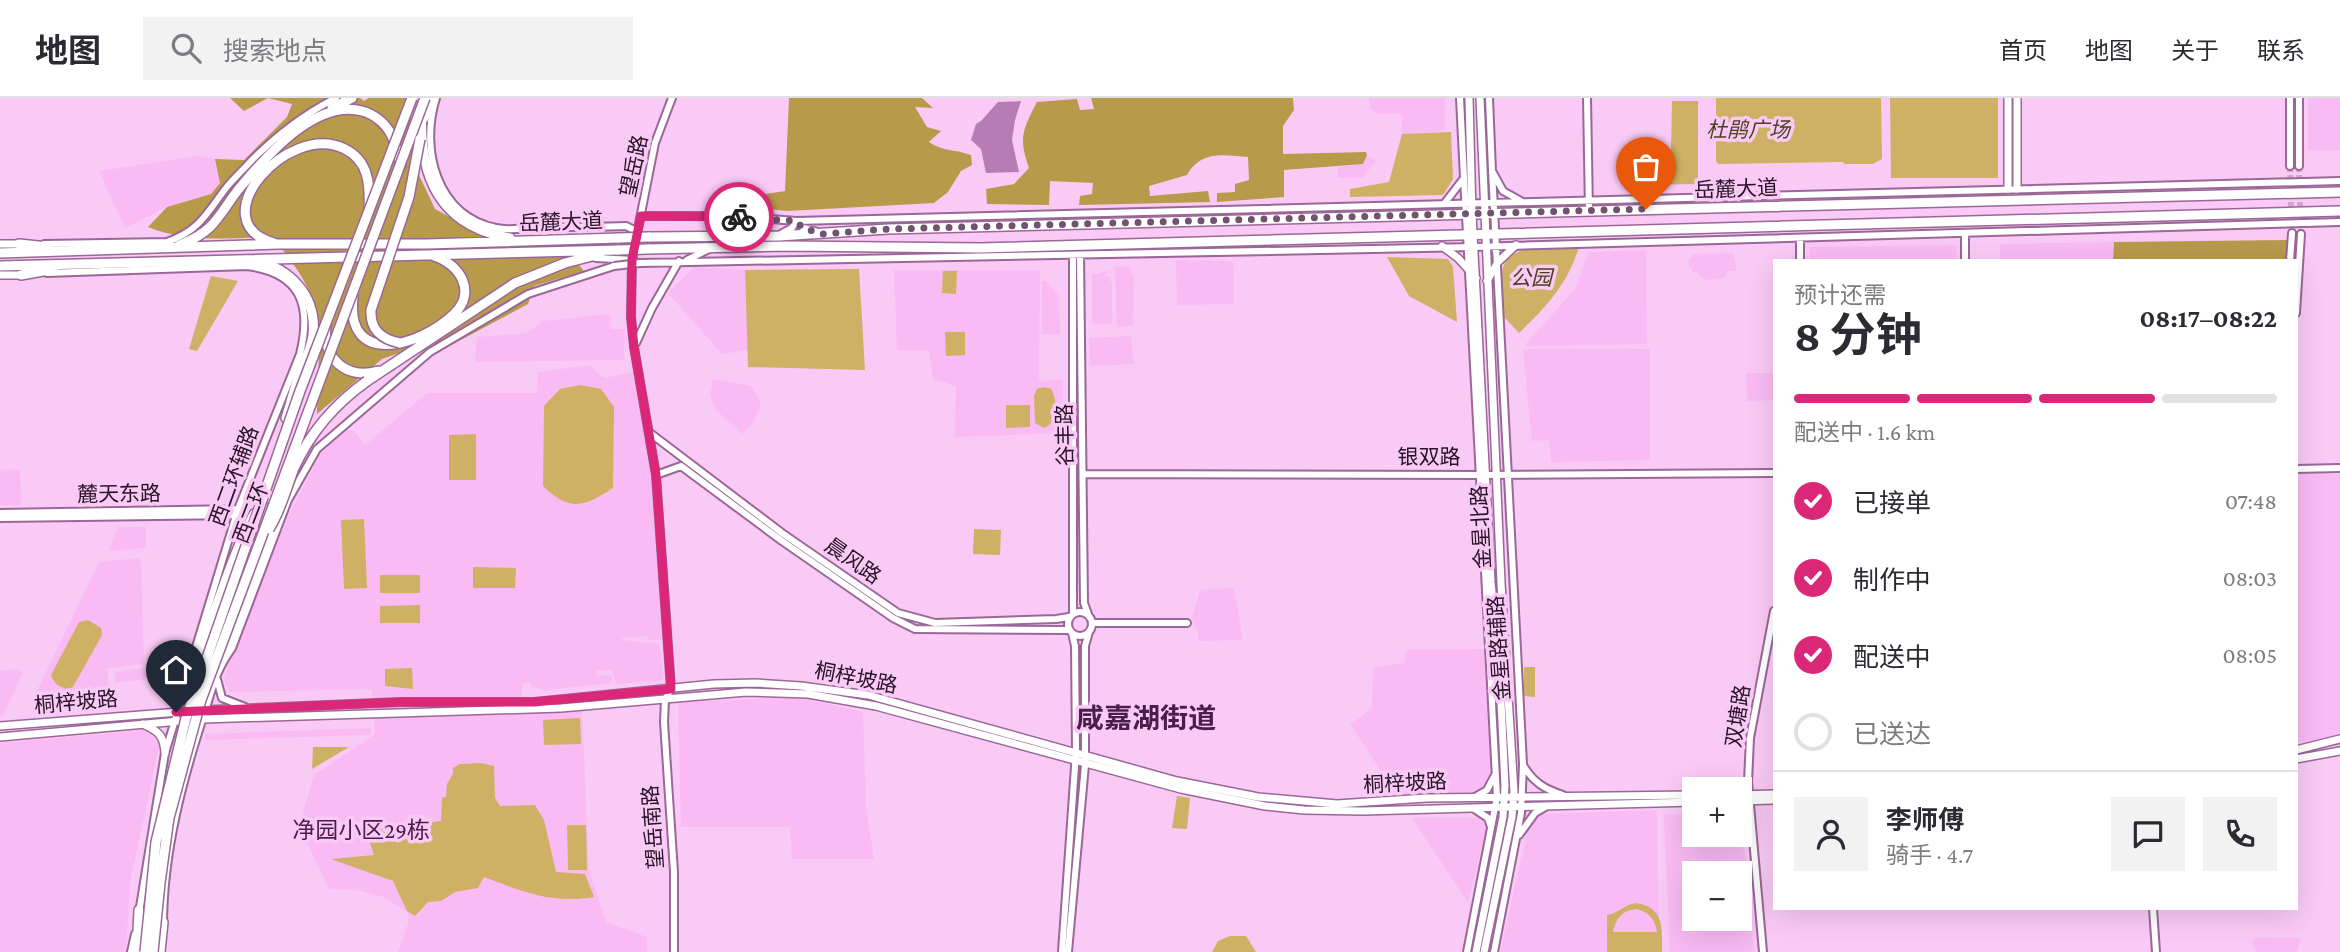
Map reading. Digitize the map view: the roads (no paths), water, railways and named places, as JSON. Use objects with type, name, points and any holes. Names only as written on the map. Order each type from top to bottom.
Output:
[{"type":"highway","points":[[163,250],[189,242],[208,229],[270,155],[338,101],[352,98]]},
{"type":"highway","points":[[272,471],[412,98]]},
{"type":"highway","points":[[400,343],[384,339],[376,332],[370,310],[410,197],[426,101]]},
{"type":"highway","name":"西二环","points":[[160,952],[164,850],[183,762],[205,687],[426,101]]},
{"type":"highway","points":[[320,115],[345,109],[362,111],[375,117],[390,133],[401,165]]},
{"type":"highway","points":[[420,134],[426,170],[440,197],[454,213],[481,230],[510,238],[541,240]]},
{"type":"highway","points":[[279,244],[260,238],[247,223],[245,206],[253,188],[267,170],[289,153],[310,145],[330,144],[348,151],[362,163],[369,180],[369,210]]},
{"type":"highway","name":"岳麓大道","points":[[0,254],[279,244],[427,244],[779,236],[888,229],[1468,209],[1494,214],[2340,192]]},
{"type":"highway","name":"岳麓大道","points":[[0,266],[648,249],[814,246],[980,248],[2340,211]]},
{"type":"highway","points":[[19,244],[81,251]]},
{"type":"highway","points":[[256,548],[286,500],[295,467],[315,431],[341,402],[383,369],[515,283],[583,258],[619,250]]},
{"type":"highway","points":[[353,295],[352,316],[363,337],[383,345],[400,343],[432,330],[455,314],[463,299],[462,280],[460,273],[451,263],[426,254]]},
{"type":"highway","points":[[239,259],[271,265],[285,272],[296,283],[313,315],[313,334],[272,471]]},
{"type":"highway","points":[[21,275],[82,264]]},
{"type":"highway","points":[[327,321],[326,343],[331,357],[348,371],[363,373],[383,369]]},
{"type":"highway","points":[[286,500],[289,463]]},
{"type":"highway","name":"西二环","points":[[145,952],[156,842],[169,780],[195,689],[272,471]]},
{"type":"highway","points":[[189,674],[202,648],[243,534],[260,504]]},
{"type":"highway","points":[[218,670],[277,515]]},
{"type":"highway","points":[[137,952],[139,910]]},
{"type":"highway","points":[[160,952],[163,922]]},
{"type":"main road","name":"金星北路","points":[[1469,98],[1468,209],[1476,278],[1490,582],[1499,660],[1501,797],[1476,952]]},
{"type":"main road","name":"金星北路","points":[[1480,98],[1496,475],[1518,796],[1518,806],[1484,952]]},
{"type":"main road","points":[[2008,98],[2008,189]]},
{"type":"main road","points":[[2017,98],[2017,188]]},
{"type":"main road","points":[[0,244],[19,244]]},
{"type":"main road","points":[[1487,281],[1497,264],[1516,245]]},
{"type":"main road","points":[[1442,246],[1458,258],[1476,278]]},
{"type":"main road","points":[[0,275],[21,275]]},
{"type":"main road","name":"桐梓坡路","points":[[0,726],[249,708],[401,702],[534,702],[714,684],[756,683],[867,695],[1177,781],[1258,797],[1337,804],[1475,797],[1682,795]]},
{"type":"main road","name":"桐梓坡路","points":[[0,737],[202,719],[561,708],[746,692],[808,694],[876,706],[1085,765],[1265,806],[1304,810],[1396,811],[1682,802]]},
{"type":"main road","points":[[142,724],[156,730],[163,737],[165,753]]},
{"type":"main road","points":[[2298,750],[2340,740]]},
{"type":"main road","points":[[2298,759],[2340,751]]},
{"type":"main road","points":[[1752,798],[1773,794]]},
{"type":"main road","points":[[1752,798],[1773,800]]},
{"type":"street","points":[[436,98],[428,136],[431,164],[440,186],[449,198],[476,222],[498,229],[625,226],[638,232]]},
{"type":"street","name":"望岳路","points":[[671,689],[656,475],[631,317],[632,259],[655,142],[672,98]]},
{"type":"street","points":[[1460,98],[1468,209]]},
{"type":"street","name":"金星路辅路","points":[[1489,98],[1523,764],[1518,796]]},
{"type":"street","points":[[1587,98],[1589,211]]},
{"type":"street","points":[[2290,98],[2290,166]]},
{"type":"street","points":[[2299,98],[2299,166]]},
{"type":"street","points":[[19,244],[167,242],[182,237],[206,218],[226,188],[254,158],[286,130],[338,101]]},
{"type":"street","points":[[1492,171],[1503,191],[1522,202]]},
{"type":"street","points":[[1444,204],[1464,178]]},
{"type":"street","points":[[641,216],[733,216],[796,221],[1444,204],[1468,209],[1483,203],[2340,181]]},
{"type":"street","points":[[796,221],[803,228],[823,234]]},
{"type":"street","points":[[779,236],[792,228],[796,221]]},
{"type":"street","points":[[163,922],[165,880],[173,828],[202,719],[218,670],[232,648],[286,500],[317,449],[430,352],[528,294],[614,266],[682,261],[1471,247],[2340,222]]},
{"type":"street","points":[[1965,233],[1965,259]]},
{"type":"street","points":[[2290,259],[2292,233]]},
{"type":"street","points":[[2298,281],[2301,234]]},
{"type":"street","points":[[1800,238],[1800,259]]},
{"type":"street","name":"金星路辅路","points":[[1471,247],[1469,270],[1483,475],[1497,770],[1501,797]]},
{"type":"street","points":[[634,347],[652,308],[682,261],[710,248]]},
{"type":"street","name":"谷丰路","points":[[1076,255],[1084,603],[1088,614]]},
{"type":"street","name":"谷丰路","points":[[1071,615],[1076,255]]},
{"type":"street","points":[[583,258],[649,262]]},
{"type":"street","name":"西二环辅路","points":[[21,275],[247,266],[263,268],[280,275],[290,284],[303,307],[306,319],[300,354],[237,512],[176,712],[165,753],[131,952]]},
{"type":"street","name":"晨风路","points":[[650,433],[782,533],[898,614],[935,623],[1056,619],[1071,615]]},
{"type":"street","name":"晨风路","points":[[656,475],[681,466],[782,541],[893,618],[915,629],[1070,632]]},
{"type":"street","points":[[2298,469],[2340,468]]},
{"type":"street","name":"银双路","points":[[1083,474],[1773,473]]},
{"type":"street","points":[[243,497],[286,500]]},
{"type":"street","name":"麓天东路","points":[[0,516],[237,512]]},
{"type":"street","points":[[1062,952],[1076,752],[1075,646],[1067,623],[1071,615],[1081,611],[1088,614],[1092,624],[1085,646],[1085,765],[1068,952]]},
{"type":"street","name":"双塘路","points":[[1749,777],[1750,738],[1773,616]]},
{"type":"street","points":[[1092,624],[1187,623]]},
{"type":"street","points":[[1070,632],[1082,636],[1089,632]]},
{"type":"street","points":[[218,670],[222,698],[229,703],[249,708]]},
{"type":"street","points":[[665,701],[671,689],[678,699]]},
{"type":"street","name":"望岳南路","points":[[665,701],[664,722],[674,872],[674,952]]},
{"type":"street","points":[[1523,764],[1535,782],[1565,795]]},
{"type":"street","points":[[1475,797],[1488,790],[1497,770]]},
{"type":"street","points":[[1516,840],[1535,813],[1548,805]]},
{"type":"street","points":[[1467,952],[1492,830],[1500,806]]},
{"type":"street","points":[[1494,952],[1516,840],[1518,806]]},
{"type":"street","points":[[1472,807],[1488,818],[1492,830]]},
{"type":"street","name":"双塘路","points":[[1752,831],[1763,952]]},
{"type":"street","points":[[2153,910],[2156,952]]},
{"type":"tunnel","points":[[2290,166],[2292,233]]},
{"type":"tunnel","points":[[2299,166],[2301,234]]},
{"type":"district","name":"咸嘉湖街道","points":[[1146,718]]},
{"type":"district","name":"净园小区29栋","points":[[361,830]]},
{"type":"park label","name":"杜鹃广场","points":[[1748,130]]},
{"type":"park label","name":"公园","points":[[1531,278]]}]
